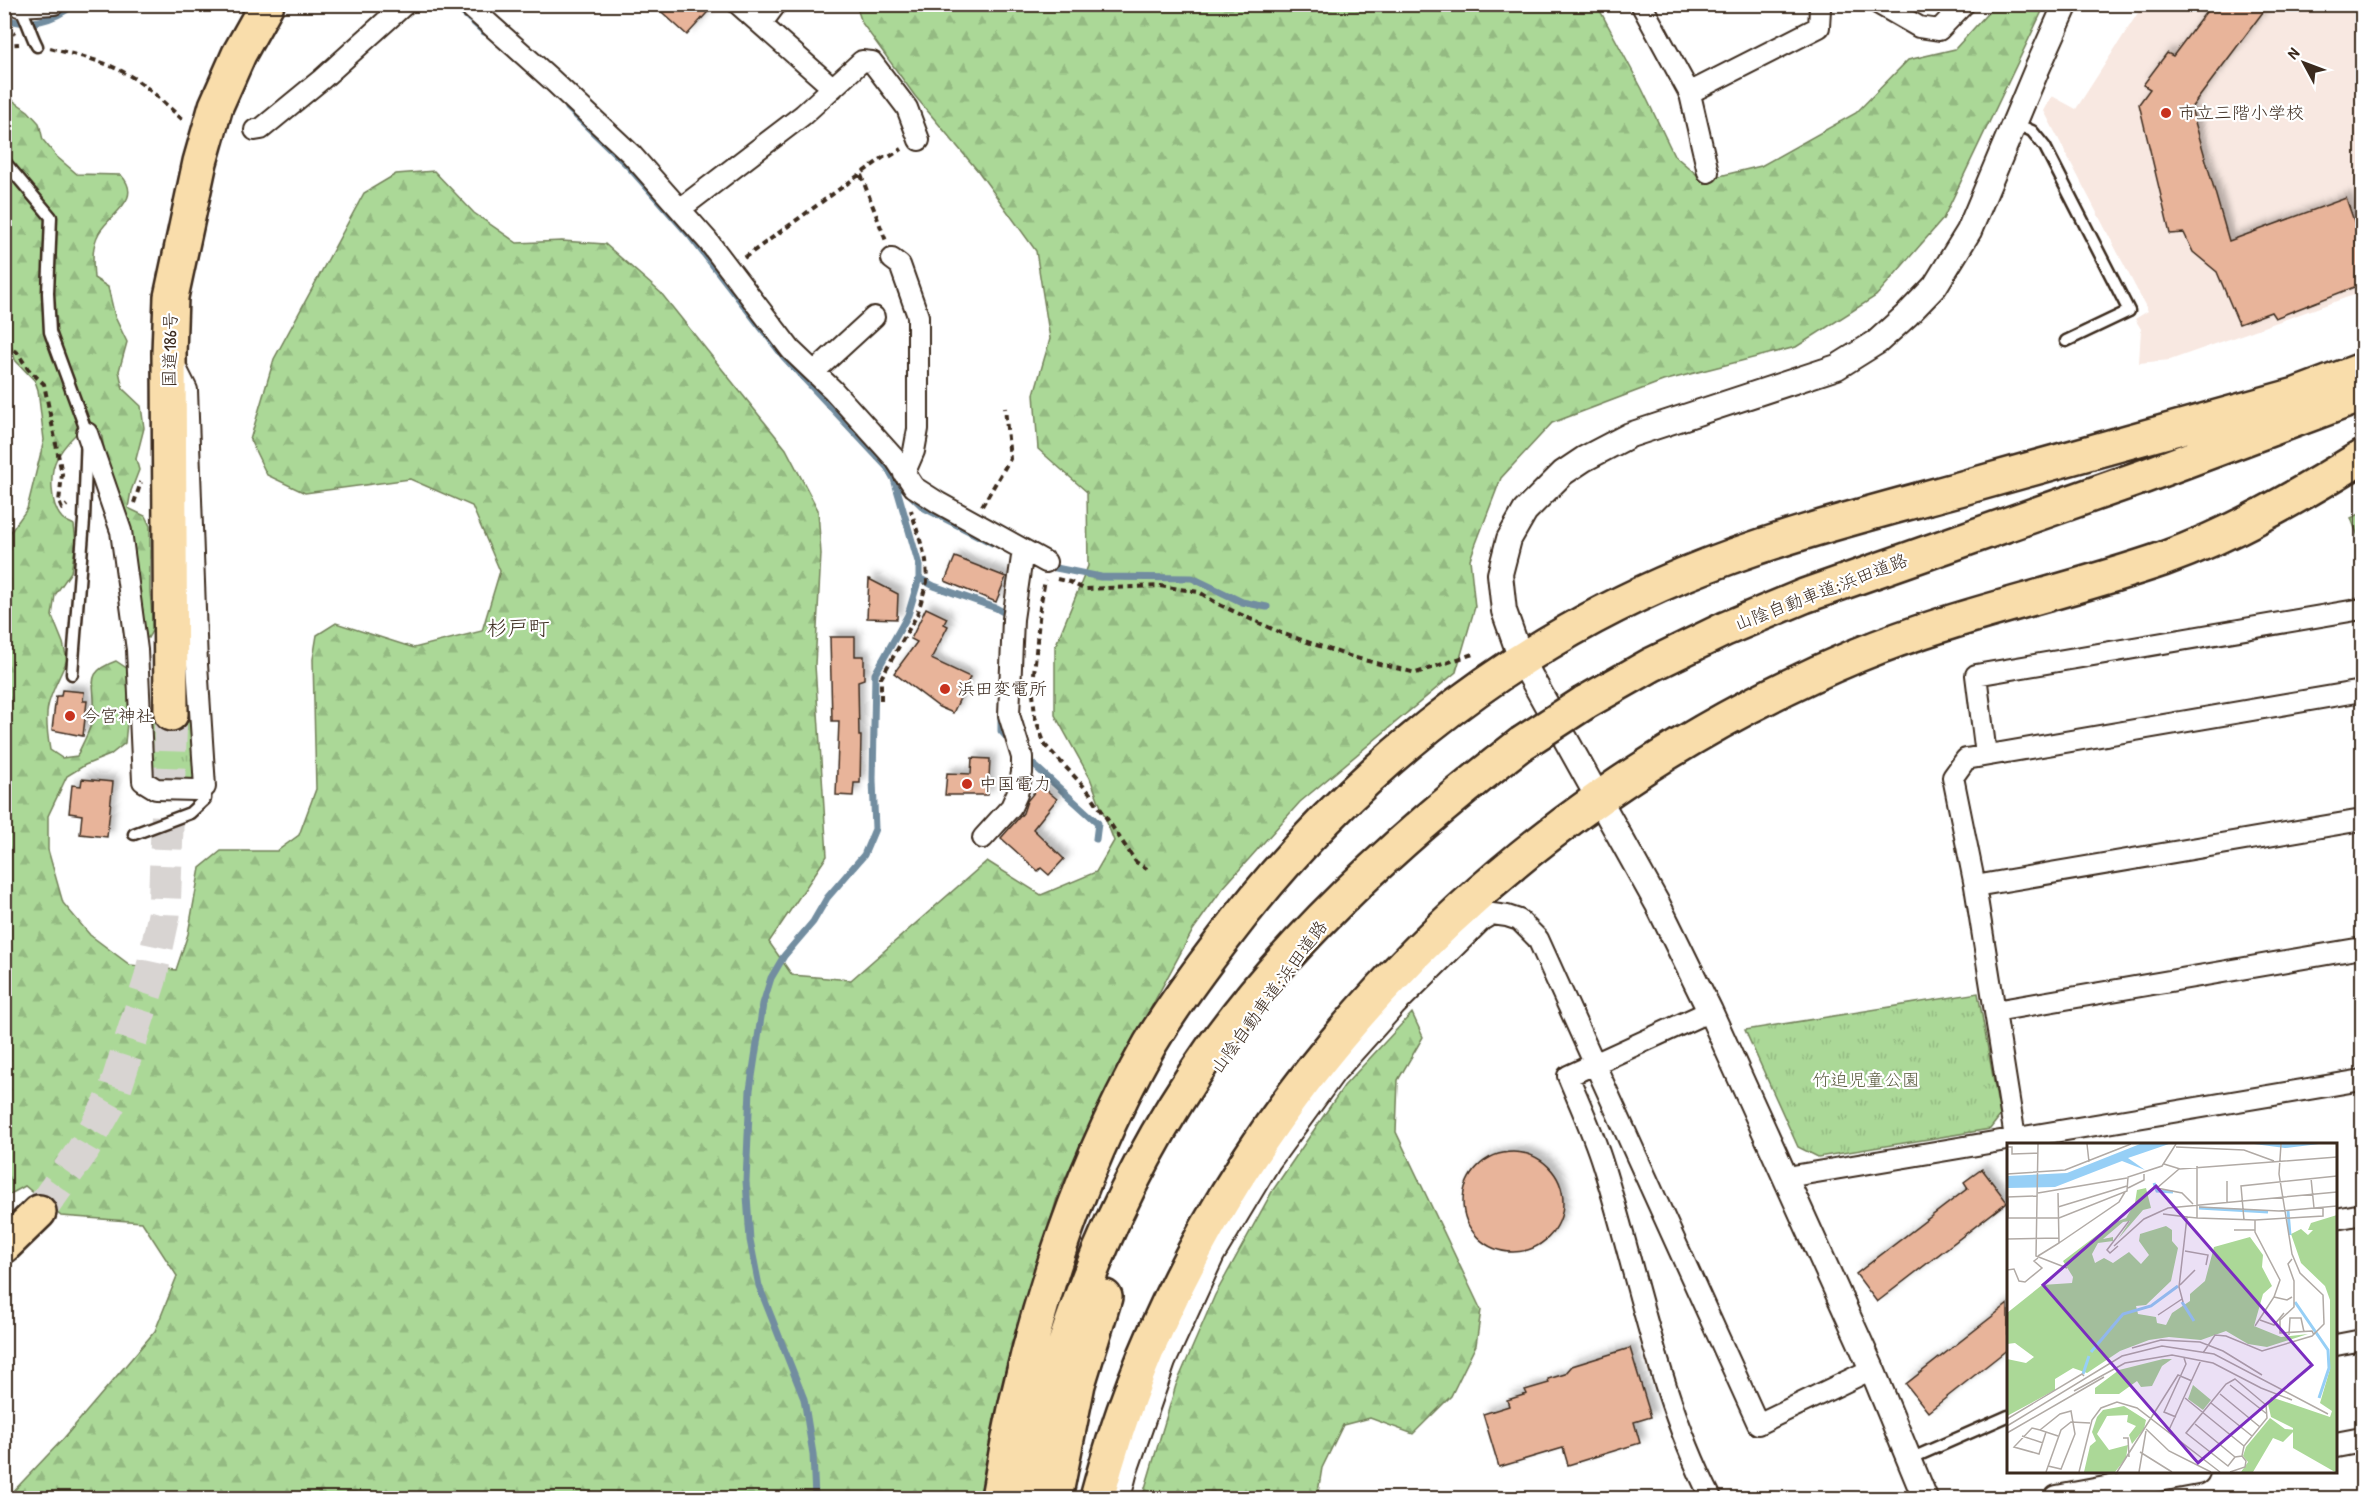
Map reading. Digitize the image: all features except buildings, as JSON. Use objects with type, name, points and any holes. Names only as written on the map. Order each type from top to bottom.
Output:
[{"type":"highway","name":"国道186号","points":[[171,714],[169,353],[171,297],[216,106],[239,54],[267,4]]},
{"type":"highway","points":[[998,1498],[1013,1416],[1041,1304],[1084,1183],[1151,1044],[1196,974],[1245,910],[1298,848],[1354,792],[1416,736],[1468,695],[1521,659],[1612,608],[1683,575],[1835,523],[2296,395],[2362,370]]},
{"type":"highway","name":"山陰自動車道;浜田道路","points":[[1028,1498],[1058,1366],[1076,1310],[1126,1192],[1181,1095],[1212,1049],[1281,963],[1341,901],[1424,822],[1521,744],[1584,703],[1662,660],[1725,629],[1804,596],[2145,476],[2362,395]]},
{"type":"highway","points":[[1097,1498],[1127,1403],[1160,1322],[1194,1250],[1232,1183],[1277,1116],[1325,1054],[1363,1010],[1433,937],[1488,885],[1600,798],[1704,732],[1810,676],[1926,630],[2121,572],[2215,538],[2266,513],[2362,457]]},
{"type":"highway","name":"山陰自動車道;浜田道路","points":[[1055,1498],[1078,1384],[1094,1328],[1123,1247],[1162,1160],[1190,1108],[1223,1055],[1259,1004],[1341,901]]},
{"type":"highway","points":[[4,1246],[39,1212]]},
{"type":"street","points":[[20,8],[54,4]]},
{"type":"street","points":[[255,130],[261,129],[322,79],[405,4]]},
{"type":"street","points":[[467,4],[631,154],[729,269],[791,350],[896,460],[914,488],[1046,562]]},
{"type":"street","points":[[738,4],[833,88]]},
{"type":"street","points":[[761,24],[776,4]]},
{"type":"street","points":[[1641,4],[1689,93],[1708,172]]},
{"type":"street","points":[[1689,93],[1819,27],[1818,4]]},
{"type":"street","points":[[1879,4],[1919,27],[1939,30],[1964,4]]},
{"type":"street","points":[[1925,1498],[1872,1369],[1710,1011],[1658,905],[1521,659],[1504,611],[1500,574],[1509,539],[1525,511],[1563,473],[1584,459],[1630,435],[1836,367],[1877,342],[1935,286],[1969,231],[2066,4]]},
{"type":"street","points":[[680,209],[803,116],[862,61],[872,62],[907,108],[919,140]]},
{"type":"street","points":[[892,259],[900,265],[918,316],[918,429],[914,451],[904,474]]},
{"type":"street","points":[[814,372],[874,318]]},
{"type":"street","points":[[87,433],[120,528],[137,650],[143,781],[156,789],[196,790],[205,787],[187,390],[169,353]]},
{"type":"street","points":[[983,838],[1011,807],[1022,773],[1022,757],[1009,716],[1013,619],[1023,550]]},
{"type":"street","points":[[1986,755],[1976,675],[2362,609]]},
{"type":"street","points":[[2362,692],[1966,759],[1953,777],[1975,886],[2016,1142],[2362,1080]]},
{"type":"street","points":[[1975,886],[2362,820]]},
{"type":"street","points":[[1120,1498],[1164,1362],[1214,1255],[1270,1162],[1335,1073],[1395,1005],[1482,920],[1492,914],[1508,915],[1519,920],[1538,939],[1758,1424],[1872,1369]]},
{"type":"street","points":[[1995,1011],[2362,948]]},
{"type":"street","points":[[1710,1011],[1568,1076],[1603,1164],[1677,1417],[1711,1498]]},
{"type":"street","points":[[1787,1177],[2007,1143]]},
{"type":"street","points":[[2337,1219],[2362,1214]]},
{"type":"street","points":[[2337,1345],[2362,1341]]},
{"type":"street","points":[[2337,1445],[2362,1440]]},
{"type":"street","points":[[2057,1498],[2192,1473]]},
{"type":"lane","points":[[20,8],[37,46]]},
{"type":"lane","points":[[2014,123],[2032,131],[2044,147],[2129,311],[2066,341]]},
{"type":"lane","points":[[4,161],[51,218],[48,293],[50,332],[87,433],[86,484],[72,674]]},
{"type":"lane","points":[[134,834],[190,813],[205,799],[205,787]]},
{"type":"lane","points":[[1910,1460],[2007,1416]]},
{"type":"path","points":[[4,45],[37,46],[98,61],[125,73],[142,84],[207,138]]},
{"type":"path","points":[[729,269],[884,157],[889,157],[919,140]]},
{"type":"path","points":[[861,175],[892,259]]},
{"type":"path","points":[[4,354],[12,350],[17,352],[28,369],[44,384],[62,474],[58,502],[62,509],[86,484]]},
{"type":"path","points":[[972,522],[1010,459],[1005,408]]},
{"type":"path","points":[[881,700],[881,678],[917,615],[927,582],[926,560],[903,487],[904,474]]},
{"type":"path","points":[[120,528],[127,522],[144,475]]},
{"type":"path","points":[[1033,676],[1040,608],[1046,577],[1070,582],[1084,589],[1160,586],[1199,592],[1281,633],[1352,657],[1416,673],[1476,653]]},
{"type":"path","points":[[1033,687],[1035,717],[1046,745],[1084,786],[1136,862],[1147,869]]},
{"type":"shaded area","points":[[2143,5],[2362,5],[2362,292],[2170,360],[2139,363],[2141,329],[2135,319],[2148,311],[2044,111],[2052,96],[2076,109]]},
{"type":"green space","points":[[856,5],[1597,5],[1674,155],[1703,180],[1761,166],[1856,113],[1908,60],[1955,49],[1995,5],[2045,5],[1943,219],[1876,296],[1796,347],[1663,381],[1552,423],[1501,478],[1470,559],[1475,607],[1456,672],[1300,802],[1223,888],[1193,930],[1119,1067],[1059,1191],[1012,1357],[979,1498],[7,1498],[64,1438],[155,1331],[177,1276],[142,1222],[61,1216],[25,1186],[5,1197],[5,540],[27,509],[44,440],[35,381],[15,360],[10,341],[5,337],[5,95],[28,111],[39,123],[43,140],[57,157],[77,174],[121,175],[129,192],[123,206],[96,238],[93,267],[94,278],[108,287],[115,317],[127,342],[119,371],[123,389],[141,406],[144,428],[136,459],[139,470],[131,491],[128,508],[145,516],[150,526],[150,591],[153,629],[148,638],[144,636],[114,481],[106,459],[101,432],[95,425],[89,422],[64,448],[54,464],[52,480],[55,505],[62,518],[74,525],[76,543],[71,572],[55,595],[52,616],[67,660],[47,712],[50,750],[62,758],[77,756],[93,717],[95,675],[106,665],[116,661],[128,669],[130,693],[125,743],[110,755],[85,765],[67,776],[48,816],[48,850],[63,903],[90,935],[130,965],[176,970],[188,934],[200,868],[221,851],[277,851],[299,835],[316,789],[313,659],[317,635],[336,623],[414,648],[482,631],[500,571],[472,506],[410,479],[305,493],[267,475],[250,440],[274,359],[364,193],[396,174],[434,171],[474,213],[517,243],[562,241],[605,244],[661,293],[786,449],[818,510],[821,554],[815,665],[827,856],[769,942],[792,975],[851,980],[987,861],[1041,895],[1096,872],[1114,841],[1090,778],[1055,715],[1055,647],[1088,566],[1087,492],[1038,449],[1034,394],[1050,339],[1036,251],[978,171],[915,96],[862,23]]},
{"type":"green space","points":[[2362,513],[2362,547],[2351,518]]},
{"type":"green space","points":[[148,721],[196,722],[198,776],[191,784],[154,783],[146,776]]},
{"type":"green space","name":"竹迫児童公園","points":[[1978,993],[2000,1116],[1990,1129],[1818,1157],[1798,1147],[1745,1030]]},
{"type":"green space","points":[[1412,1013],[1423,1037],[1398,1080],[1396,1132],[1481,1310],[1476,1345],[1451,1396],[1413,1434],[1370,1418],[1343,1425],[1322,1468],[1317,1498],[1142,1498],[1176,1385],[1215,1295],[1273,1190],[1344,1086]]},
{"type":"waterway","points":[[4,18],[22,22],[41,21],[67,10],[74,4]]},
{"type":"waterway","points":[[453,4],[484,32]]},
{"type":"waterway","points":[[568,108],[627,165],[691,237],[784,357],[887,467],[894,479],[919,565],[919,578],[908,615],[875,674],[873,780],[875,829],[864,855],[827,898],[813,922],[784,956],[771,978],[763,1004],[750,1090],[746,1181],[750,1240],[759,1286],[804,1399],[813,1454],[815,1498]]},
{"type":"waterway","points":[[894,479],[924,508],[992,543]]},
{"type":"waterway","points":[[1046,566],[1101,577],[1192,578],[1242,602],[1267,607]]},
{"type":"waterway","points":[[919,578],[934,586],[996,608],[1005,613],[1005,621]]},
{"type":"waterway","points":[[1001,716],[1001,731],[1011,742]]},
{"type":"waterway","points":[[1025,757],[1098,823],[1096,839]]},
{"type":"tunnel","points":[[39,1212],[83,1150],[112,1099],[150,980],[164,915],[171,714]]},
{"type":"place","name":"市立三階小学校","points":[[2166,113]]},
{"type":"place","name":"浜田変電所","points":[[945,689]]},
{"type":"place","name":"今宮神社","points":[[70,716]]},
{"type":"place","name":"中国電力","points":[[967,784]]},
{"type":"district","name":"杉戸町","points":[[518,628]]}]
